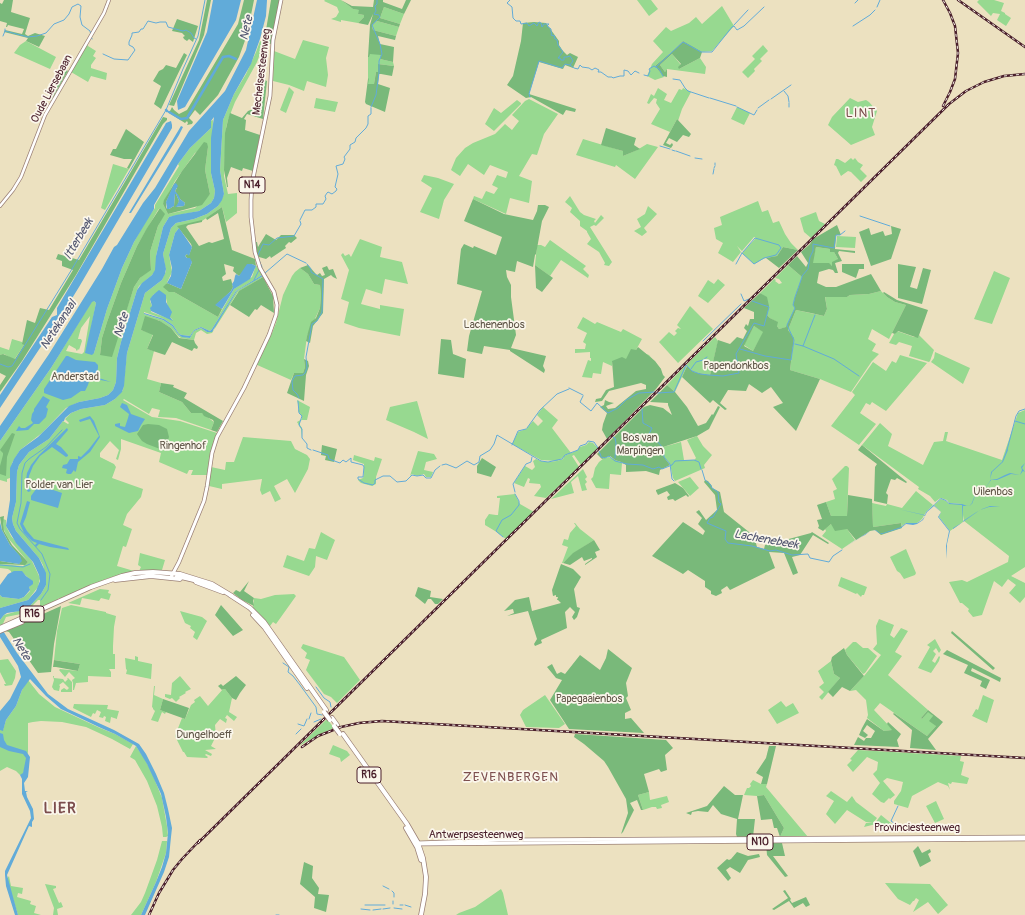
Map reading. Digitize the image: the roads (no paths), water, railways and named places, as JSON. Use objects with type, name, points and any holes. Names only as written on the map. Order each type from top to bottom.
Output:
[{"type":"highway","points":[[115,580],[126,575],[153,572],[173,576],[176,568]]},
{"type":"highway","name":"R16","points":[[2,629],[115,580],[140,575],[164,575],[212,584],[232,596],[259,617],[283,649],[287,657]]},
{"type":"highway","name":"R16","points":[[173,576],[204,583],[223,592],[238,602],[256,618],[287,657],[415,837],[421,863],[423,884],[419,915]]},
{"type":"highway","points":[[274,651],[277,649],[277,645]]},
{"type":"highway","points":[[279,657],[287,657],[290,650],[283,649]]},
{"type":"highway","name":"R16","points":[[342,734],[421,851],[425,867],[426,883],[425,894],[419,915]]},
{"type":"main road","name":"Oude Liersebaan","points":[[0,206],[21,177],[45,115],[104,13],[109,0]]},
{"type":"main road","name":"Mechelsesteenweg","points":[[176,568],[204,501],[208,484],[211,457],[217,437],[246,382],[272,325],[275,312],[276,300],[274,294],[260,268],[255,252],[250,200],[252,183],[270,96],[273,43],[281,0]]},
{"type":"main road","name":"Mechelsesteenweg","points":[[173,576],[181,556]]},
{"type":"main road","points":[[415,837],[424,843],[421,851]]},
{"type":"main road","name":"Provinciesteenweg","points":[[810,840],[1025,838]]},
{"type":"main road","points":[[662,843],[665,842],[664,839]]},
{"type":"main road","name":"Antwerpsesteenweg","points":[[424,843],[664,839],[713,841]]},
{"type":"main road","name":"N10","points":[[668,843],[670,840],[686,839]]},
{"type":"main road","name":"Antwerpsesteenweg","points":[[499,842],[668,843],[719,840],[810,840]]},
{"type":"main road","name":"Antwerpsesteenweg","points":[[417,844],[468,843]]},
{"type":"water","points":[[213,0],[241,0],[236,20],[185,107],[178,110],[177,101],[207,32]]},
{"type":"water","points":[[257,0],[267,0],[266,16],[260,39],[251,64],[234,94],[223,120],[220,170],[224,194],[222,200],[218,206],[207,214],[176,223],[171,228],[163,254],[166,269],[165,274],[162,280],[145,293],[127,353],[124,386],[122,392],[115,399],[105,405],[81,409],[71,413],[65,418],[49,439],[29,452],[19,465],[17,472],[16,502],[12,518],[13,524],[16,531],[39,558],[46,573],[46,585],[41,594],[30,606],[20,611],[7,613],[0,620],[0,608],[28,600],[36,591],[40,581],[33,562],[16,543],[6,526],[10,500],[10,468],[20,450],[38,437],[69,406],[79,402],[100,398],[108,395],[113,390],[116,382],[117,358],[121,342],[137,290],[155,270],[156,256],[163,227],[169,217],[199,211],[211,203],[214,198],[215,191],[211,173],[211,138],[214,117],[211,121],[211,128],[190,148],[178,164],[154,205],[154,209],[134,242],[122,268],[107,309],[94,353],[92,355],[85,353],[96,303],[94,301],[51,368],[0,441],[0,426],[49,354],[114,247],[117,245],[143,203],[155,188],[189,131],[225,91],[246,50]]},
{"type":"water","points":[[171,121],[172,128],[79,287],[63,313],[59,315],[58,321],[0,408],[0,395],[52,317],[57,315],[57,308],[166,123]]},
{"type":"water","points":[[181,126],[183,127],[179,135],[131,213],[129,213]]},
{"type":"water","points":[[176,183],[178,186],[175,191],[180,199],[185,203],[184,206],[175,207],[179,201],[175,194],[174,206],[167,209],[166,202],[174,184]]},
{"type":"water","points":[[179,228],[192,247],[189,256],[187,254],[185,256],[190,258],[192,262],[181,289],[167,283],[171,276],[172,268],[169,255],[175,233]]},
{"type":"water","points":[[247,264],[256,266],[250,279],[234,289],[222,309],[215,305],[231,291],[236,274],[239,276]]},
{"type":"water","points":[[262,275],[263,276],[237,291],[212,332],[207,332],[201,328],[194,331],[190,338],[182,337],[179,335],[172,326],[163,320],[144,314],[164,319],[173,325],[179,334],[182,335],[190,336],[194,330],[201,327],[210,331],[236,291]]},
{"type":"water","points":[[159,290],[166,295],[166,302],[172,312],[170,317],[173,321],[151,311],[150,308],[152,306],[150,299]]},
{"type":"water","points":[[66,356],[76,360],[95,362],[98,365],[96,377],[111,382],[90,378],[85,391],[81,391],[71,398],[63,400],[44,393],[44,389]]},
{"type":"water","points":[[43,396],[50,400],[46,407],[48,409],[46,417],[39,424],[34,424],[28,430],[16,431],[19,426],[21,428],[25,428],[33,423],[31,420],[32,414]]},
{"type":"water","points":[[122,403],[127,405],[131,414],[145,419],[138,431],[129,433],[115,426],[115,424],[120,423],[120,426],[125,427],[128,418],[129,414],[120,407]]},
{"type":"water","points":[[90,416],[94,421],[100,437],[90,452],[78,462],[76,471],[75,472],[74,470],[71,474],[68,474],[66,473],[67,469],[62,468],[63,465],[67,464],[70,459],[78,459],[78,456],[81,457],[99,436],[90,419],[80,422],[79,420]]},
{"type":"water","points":[[67,428],[68,430],[56,444],[61,447],[68,456],[66,457],[52,447],[40,456],[33,466],[29,476],[27,487],[31,491],[28,492],[25,487],[27,473],[31,465],[39,455]]},
{"type":"water","points":[[1007,449],[1008,450],[1003,462],[992,472],[990,479],[991,472],[1002,462]]},
{"type":"water","points":[[1025,463],[1022,468],[1025,472],[1023,471],[1020,475],[1022,470],[1021,467]]},
{"type":"water","points":[[1010,473],[1020,475],[1011,474],[997,480],[991,480],[982,493],[990,480],[997,479]]},
{"type":"water","points":[[39,485],[62,493],[58,508],[31,500],[31,496]]},
{"type":"water","points":[[941,498],[949,503],[962,504],[967,506],[963,506],[963,521],[979,511],[963,522],[962,505],[949,504],[941,499],[934,505],[941,512],[934,506],[925,516],[898,509],[925,515],[926,512]]},
{"type":"water","points":[[27,501],[30,502],[23,524],[27,531],[34,539],[68,548],[69,550],[39,544],[36,547],[35,545],[37,543],[32,541],[24,533],[20,524]]},
{"type":"water","points":[[941,512],[939,517],[950,531],[947,544],[947,559],[946,546],[949,531],[938,517]]},
{"type":"water","points":[[925,516],[923,520],[917,524],[906,524],[901,528],[882,534],[879,533],[875,530],[883,533],[901,527],[906,523],[917,523]]},
{"type":"water","points":[[0,522],[2,530],[10,545],[20,556],[22,561],[19,564],[0,561]]},
{"type":"water","points":[[14,571],[22,571],[33,581],[33,584],[29,587],[30,590],[24,597],[19,599],[2,597],[0,595],[0,585],[8,574]]},
{"type":"water","points":[[0,626],[17,653],[48,694],[68,709],[114,730],[139,744],[146,754],[164,793],[172,828],[169,857],[145,915],[141,915],[162,867],[166,853],[168,833],[161,794],[147,764],[136,746],[115,734],[61,709],[30,679],[22,690],[16,706],[6,720],[3,731],[0,730],[0,711],[10,699],[21,677],[18,666],[0,637]]},
{"type":"water","points":[[0,733],[3,734],[7,745],[26,751],[30,757],[28,777],[24,783],[25,791],[28,791],[26,792],[27,797],[33,809],[34,819],[32,822],[32,827],[29,826],[7,875],[18,915],[15,915],[6,886],[5,871],[31,818],[30,811],[22,794],[22,779],[20,775],[23,773],[26,758],[23,754],[9,751],[0,747]]},
{"type":"waterway","name":"Itterbeek","points":[[0,364],[8,367],[12,366],[72,269],[166,110],[198,36],[205,0]]},
{"type":"waterway","points":[[371,107],[376,95],[379,61],[382,54],[380,44],[372,25],[380,17],[379,15],[374,14],[376,11],[375,6],[377,4],[377,0]]},
{"type":"waterway","points":[[510,0],[507,3],[512,7],[513,18],[516,21],[520,21],[521,24],[527,23],[529,26],[534,23],[537,26],[539,22],[541,23],[542,27],[544,24],[549,24],[547,26],[551,29],[551,35],[555,36],[554,38],[557,40],[558,45],[563,52],[558,58],[564,60],[564,57],[570,56],[573,61],[570,65],[574,68],[578,69],[580,65],[592,70],[595,68],[599,70],[598,72],[613,78],[624,76],[624,70],[628,71],[631,75],[635,71],[639,73]]},
{"type":"waterway","points":[[855,3],[858,0]]},
{"type":"waterway","points":[[877,7],[880,0]]},
{"type":"waterway","points":[[5,29],[5,31],[28,37],[46,33],[54,24],[64,20],[72,7],[78,4],[81,6],[80,17],[82,25],[90,31],[92,39]]},
{"type":"waterway","points":[[656,67],[683,42],[701,52],[712,52],[732,27],[734,26],[737,30],[744,26],[764,7]]},
{"type":"waterway","points":[[734,25],[748,10]]},
{"type":"waterway","points":[[853,26],[875,10]]},
{"type":"waterway","points":[[103,54],[114,59],[128,60],[135,50],[129,45],[132,33],[139,32],[148,21],[156,23],[166,22],[168,27],[183,31],[186,30],[196,39]]},
{"type":"waterway","points":[[3,36],[5,31]]},
{"type":"waterway","points":[[169,112],[181,119],[187,118],[223,57],[229,56],[236,59]]},
{"type":"waterway","points":[[530,97],[529,94],[539,61],[562,68],[565,64],[570,65]]},
{"type":"waterway","points":[[644,75],[648,76],[650,71],[649,69],[654,66],[659,69],[663,76]]},
{"type":"waterway","points":[[673,79],[680,80],[688,91],[709,98]]},
{"type":"waterway","points":[[771,99],[791,85]]},
{"type":"waterway","points":[[784,91],[788,96],[789,102]]},
{"type":"waterway","points":[[710,98],[736,106]]},
{"type":"waterway","points":[[758,108],[769,100]]},
{"type":"waterway","points":[[737,107],[754,115],[757,110]]},
{"type":"waterway","points":[[300,220],[305,210],[312,210],[316,207],[316,204],[323,204],[327,193],[332,194],[336,191],[337,189],[335,187],[338,174],[336,166],[343,164],[345,159],[344,157],[350,149],[350,145],[355,142],[356,138],[366,128],[368,124],[368,116],[371,114],[371,108]]},
{"type":"waterway","points":[[660,146],[670,149]]},
{"type":"waterway","points":[[676,151],[690,156]]},
{"type":"waterway","points":[[695,158],[702,159]]},
{"type":"waterway","points":[[713,174],[714,169]]},
{"type":"waterway","points":[[860,216],[890,226]]},
{"type":"waterway","points":[[258,255],[263,244],[269,245],[277,238],[294,236],[301,224],[300,221]]},
{"type":"waterway","points":[[740,349],[765,356],[791,360],[794,340],[787,325],[795,308],[793,305],[802,276],[808,269],[810,257],[813,251],[813,244],[834,248],[836,235],[840,235],[845,231]]},
{"type":"waterway","points":[[742,253],[754,264],[764,258],[776,255],[781,248],[779,245],[755,238],[743,252]]},
{"type":"waterway","points":[[736,264],[742,253]]},
{"type":"waterway","name":"Lachenebeek","points":[[265,273],[287,254],[306,263]]},
{"type":"waterway","points":[[259,260],[262,267]]},
{"type":"waterway","name":"Lachenebeek","points":[[299,398],[293,390],[292,381],[295,376],[303,375],[305,373],[307,368],[306,357],[312,324],[317,321],[322,312],[323,279],[311,272],[311,269],[307,264]]},
{"type":"waterway","name":"Lachenebeek","points":[[254,280],[259,270]]},
{"type":"waterway","points":[[741,294],[744,301],[749,299]]},
{"type":"waterway","points":[[657,393],[674,392],[686,365],[692,371],[700,374],[723,376],[739,373],[736,354],[754,323],[764,326],[769,307],[752,301]]},
{"type":"waterway","points":[[703,341],[741,304]]},
{"type":"waterway","points":[[795,344],[803,346],[815,315]]},
{"type":"waterway","points":[[803,346],[834,359],[859,376]]},
{"type":"waterway","points":[[691,369],[696,362],[707,357]]},
{"type":"waterway","points":[[569,388],[583,395]]},
{"type":"waterway","points":[[527,428],[540,410],[557,394],[569,389]]},
{"type":"waterway","points":[[583,396],[580,402],[591,411],[597,403],[608,413],[618,408],[626,400],[639,393],[655,392]]},
{"type":"waterway","name":"Lachenebeek","points":[[298,401],[299,413],[302,416],[299,425],[302,429],[302,438],[307,444],[307,448],[311,450]]},
{"type":"waterway","points":[[642,409],[643,423],[652,428],[649,437],[657,441],[663,448],[664,457],[670,464],[672,479],[674,481]]},
{"type":"waterway","name":"Lachenebeek","points":[[1007,450],[1016,416],[1019,411],[1025,409]]},
{"type":"waterway","points":[[1015,421],[1025,424]]},
{"type":"waterway","points":[[512,445],[518,431],[526,429]]},
{"type":"waterway","points":[[41,600],[48,590],[50,574],[42,554],[20,529],[17,523],[21,503],[22,473],[25,463],[46,447],[62,430]]},
{"type":"waterway","name":"Lachenebeek","points":[[442,465],[446,464],[456,468],[467,461],[474,465],[479,462],[480,456],[490,450],[497,435],[541,461],[548,462],[562,459],[565,455],[578,450],[580,446],[586,444],[588,441],[594,442],[598,448]]},
{"type":"waterway","points":[[613,437],[615,438],[616,443],[615,458]]},
{"type":"waterway","name":"Lachenebeek","points":[[313,450],[328,455],[329,459],[340,463],[343,460],[346,462],[351,458],[351,462],[363,465],[364,467],[363,477],[358,477],[358,479],[364,483],[373,485],[375,480],[383,476],[390,476],[397,482],[406,481],[412,475],[423,475],[426,478],[431,478],[435,470],[440,466]]},
{"type":"waterway","name":"Lachenebeek","points":[[599,451],[601,456]]},
{"type":"waterway","name":"Lachenebeek","points":[[601,457],[605,458],[609,456],[615,461],[627,464],[643,465],[653,469],[659,467],[662,469],[672,465],[675,461],[694,460],[699,462],[701,469]]},
{"type":"waterway","points":[[515,492],[513,484],[526,464],[531,462],[532,457]]},
{"type":"waterway","name":"Lachenebeek","points":[[702,470],[705,480],[718,492],[719,502],[721,504],[713,517],[710,518],[707,523],[726,531],[725,539],[728,543],[752,546],[770,551],[776,550],[792,555],[808,554],[810,558],[829,562],[833,556],[842,550]]},
{"type":"waterway","points":[[503,537],[496,531],[502,520],[511,515],[519,505],[519,501],[515,494]]},
{"type":"waterway","points":[[0,565],[23,567],[30,564]]},
{"type":"waterway","points":[[283,663],[289,667],[288,672],[293,676],[316,707],[317,714],[322,715]]},
{"type":"waterway","points":[[316,687],[324,698],[330,702],[331,707]]},
{"type":"waterway","points":[[309,719],[311,713]]},
{"type":"waterway","points":[[298,724],[304,726],[307,719]]},
{"type":"waterway","points":[[314,722],[321,719]]},
{"type":"waterway","points":[[296,734],[301,729]]},
{"type":"waterway","points":[[892,826],[894,823],[891,821],[898,806]]},
{"type":"waterway","points":[[383,886],[389,889]]},
{"type":"waterway","points":[[392,891],[394,893],[394,897]]},
{"type":"waterway","points":[[365,905],[385,905]]},
{"type":"waterway","points":[[405,905],[411,907]]},
{"type":"waterway","points":[[383,909],[390,908]]},
{"type":"waterway","points":[[394,908],[402,909]]},
{"type":"waterway","points":[[361,909],[370,910]]},
{"type":"waterway","points":[[373,910],[381,909]]},
{"type":"railway","points":[[943,0],[955,26],[958,53],[955,79],[943,106]]},
{"type":"railway","points":[[958,0],[1025,47]]},
{"type":"railway","points":[[198,843],[949,104],[966,91],[984,82],[1004,76],[1025,74]]},
{"type":"railway","points":[[302,747],[318,736],[341,727],[359,723],[382,721],[1025,758]]},
{"type":"railway","points":[[149,915],[159,893],[173,870],[200,840]]},
{"type":"district","name":"LINT","points":[[861,114]]},
{"type":"district","name":"ZEVENBERGEN","points":[[511,778]]},
{"type":"district","name":"LIER","points":[[60,809]]},
{"type":"water label","name":"Nete","points":[[247,28]]},
{"type":"water label","name":"Netekanaal","points":[[59,325]]},
{"type":"water label","name":"Nete","points":[[122,325]]},
{"type":"water label","name":"Nete","points":[[21,649]]},
{"type":"park label","name":"Lachenenbos","points":[[494,325]]},
{"type":"park label","name":"Papendonkbos","points":[[736,366]]},
{"type":"park label","name":"Anderstad","points":[[75,377]]},
{"type":"park label","name":"Bos van Marpingen","points":[[640,444]]},
{"type":"park label","name":"Ringenhof","points":[[183,446]]},
{"type":"park label","name":"Polder van Lier","points":[[59,485]]},
{"type":"park label","name":"Uilenbos","points":[[993,492]]},
{"type":"park label","name":"Papegaaienbos","points":[[589,699]]},
{"type":"park label","name":"Dungelhoeff","points":[[204,735]]}]
